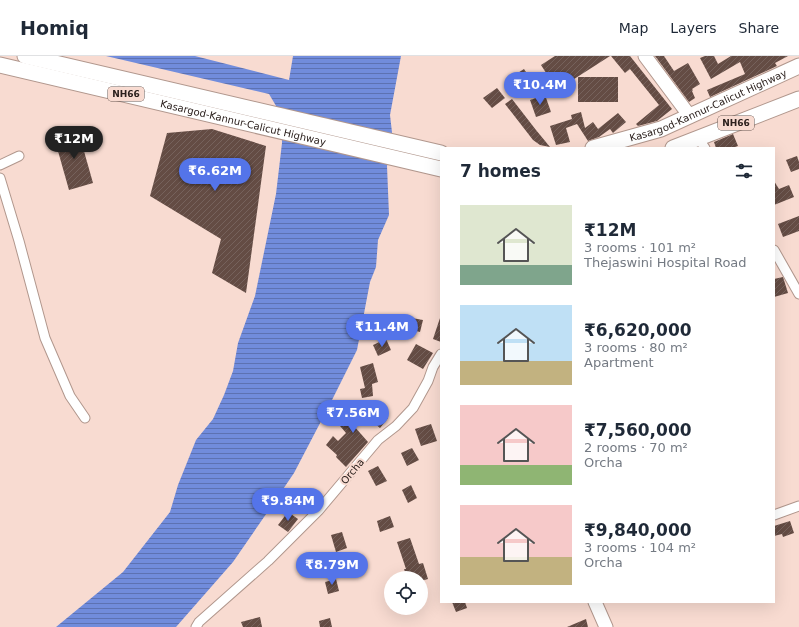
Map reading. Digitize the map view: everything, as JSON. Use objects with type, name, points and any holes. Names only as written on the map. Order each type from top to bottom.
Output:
[{"type":"highway","name":"Kasargod-Kannur-Calicut Highway","points":[[25,56],[253,117],[415,164],[440,169]]},
{"type":"highway","name":"Kasargod-Kannur-Calicut Highway","points":[[0,65],[253,117],[440,153]]},
{"type":"highway","name":"Kasargod-Kannur-Calicut Highway","points":[[597,147],[661,129],[799,66]]},
{"type":"highway","name":"NH66","points":[[679,147],[702,143],[799,99]]},
{"type":"main road","points":[[645,56],[690,115]]},
{"type":"main road","points":[[595,603],[606,627]]},
{"type":"street","points":[[0,165],[19,156]]},
{"type":"street","points":[[0,178],[45,338],[70,396],[85,418]]},
{"type":"street","points":[[775,252],[799,294]]},
{"type":"street","name":"Orcha","points":[[196,627],[268,561],[319,510],[378,440],[396,426],[413,408],[440,356]]},
{"type":"street","points":[[775,515],[799,506]]},
{"type":"water","points":[[106,56],[195,56],[289,80],[293,56],[401,56],[390,115],[393,141],[387,166],[389,215],[378,240],[376,267],[370,282],[357,350],[294,473],[233,562],[176,627],[56,627],[123,572],[170,512],[178,485],[196,440],[213,419],[224,395],[233,371],[238,343],[255,296],[276,194],[282,143],[282,116],[269,94]]},
{"type":"building","points":[[555,56],[610,56],[557,90],[541,65]]},
{"type":"building","points":[[611,56],[630,56],[672,109],[657,121],[638,126],[636,124],[659,105],[630,69],[625,73]]},
{"type":"building","points":[[655,56],[664,56],[674,71],[688,63],[700,84],[692,89],[695,98],[689,102]]},
{"type":"building","points":[[705,56],[714,56],[718,64],[731,56],[788,56],[775,63],[777,66],[710,97],[707,90],[745,74],[740,62],[711,79],[700,58]]},
{"type":"building","points":[[524,69],[531,80],[520,87],[513,76]]},
{"type":"building","points":[[578,77],[618,77],[618,102],[578,102]]},
{"type":"building","points":[[497,88],[505,98],[492,108],[483,98]]},
{"type":"building","points":[[545,95],[551,112],[536,117],[530,100]]},
{"type":"building","points":[[512,99],[550,147],[540,145],[533,140],[505,104]]},
{"type":"building","points":[[581,112],[585,128],[593,122],[598,129],[618,113],[626,122],[613,133],[610,129],[599,137],[588,141],[577,124],[566,128],[570,142],[556,145],[550,126],[572,119],[571,115]]},
{"type":"building","points":[[212,129],[266,146],[246,293],[212,273],[221,239],[150,196],[167,133]]},
{"type":"building","points":[[78,130],[93,183],[69,190],[54,137]]},
{"type":"building","points":[[733,134],[738,146],[716,147],[714,142]]},
{"type":"building","points":[[797,156],[799,169],[791,172],[786,160]]},
{"type":"building","points":[[775,183],[779,189],[789,185],[794,197],[775,205]]},
{"type":"building","points":[[799,216],[799,231],[783,237],[778,224]]},
{"type":"building","points":[[783,277],[788,293],[775,297],[775,279]]},
{"type":"building","points":[[412,318],[423,320],[420,332],[409,329]]},
{"type":"building","points":[[440,318],[440,342],[433,339]]},
{"type":"building","points":[[386,339],[391,350],[378,356],[373,345]]},
{"type":"building","points":[[416,344],[433,353],[423,369],[407,360]]},
{"type":"building","points":[[373,363],[378,382],[372,384],[373,396],[362,398],[360,389],[365,388],[360,367]]},
{"type":"building","points":[[362,403],[373,414],[377,409],[388,418],[380,428],[365,415],[354,426],[368,442],[346,467],[336,457],[337,455],[326,445],[333,436],[338,441],[346,433],[335,420],[343,412],[347,417]]},
{"type":"building","points":[[431,424],[437,441],[421,446],[415,429]]},
{"type":"building","points":[[412,448],[419,460],[407,466],[401,453]]},
{"type":"building","points":[[378,466],[387,481],[376,486],[368,471]]},
{"type":"building","points":[[411,485],[417,498],[408,503],[402,490]]},
{"type":"building","points":[[303,491],[310,496],[301,507],[294,502]]},
{"type":"building","points":[[288,512],[298,519],[288,532],[278,525]]},
{"type":"building","points":[[390,516],[394,527],[380,532],[377,521]]},
{"type":"building","points":[[790,521],[794,533],[783,537],[782,534],[775,536],[775,526]]},
{"type":"building","points":[[342,532],[347,548],[336,552],[331,535]]},
{"type":"building","points":[[410,538],[419,564],[423,563],[426,571],[405,571],[404,569],[406,569],[397,542]]},
{"type":"building","points":[[336,579],[339,591],[328,594],[325,582]]},
{"type":"building","points":[[452,603],[465,603],[467,608],[456,612]]},
{"type":"building","points":[[260,617],[262,627],[243,627],[241,622]]},
{"type":"building","points":[[330,618],[332,627],[320,627],[319,621]]},
{"type":"building","points":[[586,619],[588,627],[567,627]]}]
